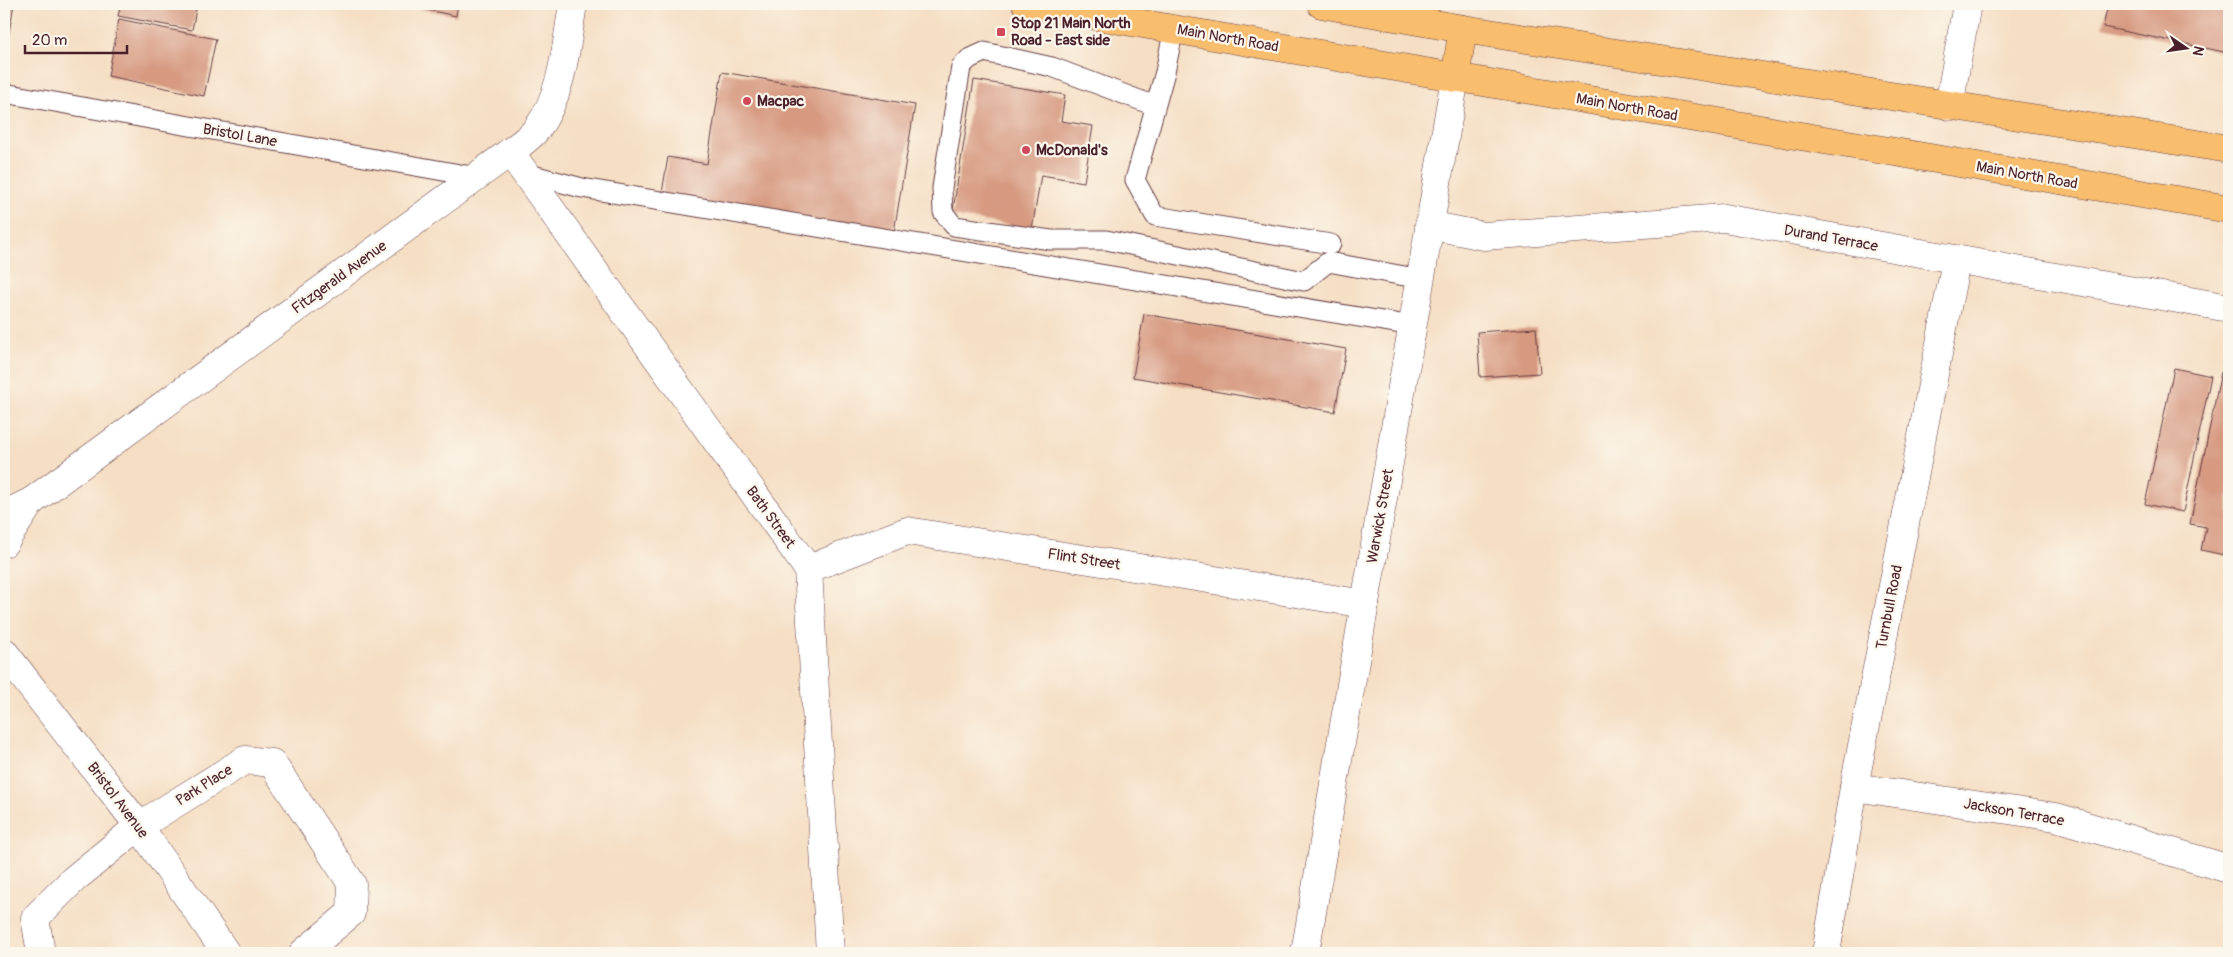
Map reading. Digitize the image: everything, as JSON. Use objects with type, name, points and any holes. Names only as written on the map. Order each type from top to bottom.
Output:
[{"type":"highway","name":"Main North Road","points":[[1026,4],[2229,209]]},
{"type":"highway","points":[[1321,4],[1949,106],[2229,149]]},
{"type":"highway","points":[[1455,78],[1463,28]]},
{"type":"street","name":"Fitzgerald Avenue","points":[[4,515],[32,501],[477,177],[518,162],[551,106],[560,79],[573,4]]},
{"type":"street","points":[[1949,106],[1967,4]]},
{"type":"street","name":"Warwick Street","points":[[1305,953],[1455,78]]},
{"type":"street","name":"Bath Street","points":[[518,162],[808,569]]},
{"type":"street","name":"Durand Terrace","points":[[1429,225],[1484,236],[1724,218],[1956,261],[2229,308]]},
{"type":"street","name":"Turnbull Road","points":[[1826,953],[1854,787],[1956,261]]},
{"type":"street","name":"Fitzgerald Avenue","points":[[4,543],[32,501]]},
{"type":"street","name":"Flint Street","points":[[808,569],[907,531],[1365,604]]},
{"type":"street","points":[[808,569],[830,953]]},
{"type":"street","name":"Bristol Avenue","points":[[4,652],[139,826],[226,953]]},
{"type":"street","name":"Park Place","points":[[41,953],[36,918],[74,879],[139,826],[245,760],[272,763],[352,884],[351,913],[303,953]]},
{"type":"street","name":"Jackson Terrace","points":[[1854,787],[2056,817],[2229,869]]},
{"type":"lane","points":[[1174,28],[1165,72],[1135,180],[1155,216],[1331,244]]},
{"type":"lane","points":[[1155,106],[1052,67],[984,52],[968,59],[961,67],[942,188],[943,212],[954,226],[1051,240],[1106,240],[1304,281],[1328,262],[1421,278]]},
{"type":"lane","name":"Bristol Lane","points":[[4,94],[477,177]]},
{"type":"lane","points":[[518,162],[582,188],[1412,326]]},
{"type":"building","points":[[4,4],[14,4],[5,55],[4,55]]},
{"type":"building","points":[[121,4],[197,4],[192,30],[118,16]]},
{"type":"building","points":[[399,4],[458,4],[456,16]]},
{"type":"building","points":[[2108,4],[2229,4],[2229,53],[2103,27]]},
{"type":"building","points":[[119,19],[216,39],[204,96],[108,76]]},
{"type":"building","points":[[722,72],[915,105],[893,238],[661,199],[668,157],[707,164]]},
{"type":"building","name":"McDonald's","points":[[974,80],[1065,95],[1061,121],[1093,126],[1084,182],[1041,175],[1032,229],[952,216]]},
{"type":"building","points":[[1144,314],[1346,349],[1335,412],[1133,377]]},
{"type":"building","points":[[1536,328],[1540,373],[1480,377],[1477,332]]},
{"type":"building","points":[[2174,368],[2211,376],[2183,512],[2145,504]]},
{"type":"building","points":[[2221,372],[2229,374],[2229,556],[2201,550],[2206,527],[2190,524]]},
{"type":"place","name":"Stop 21 Main North Road - East side","points":[[1001,32]]},
{"type":"place","name":"Macpac","points":[[747,101]]},
{"type":"place","name":"McDonald's","points":[[1026,150]]}]
